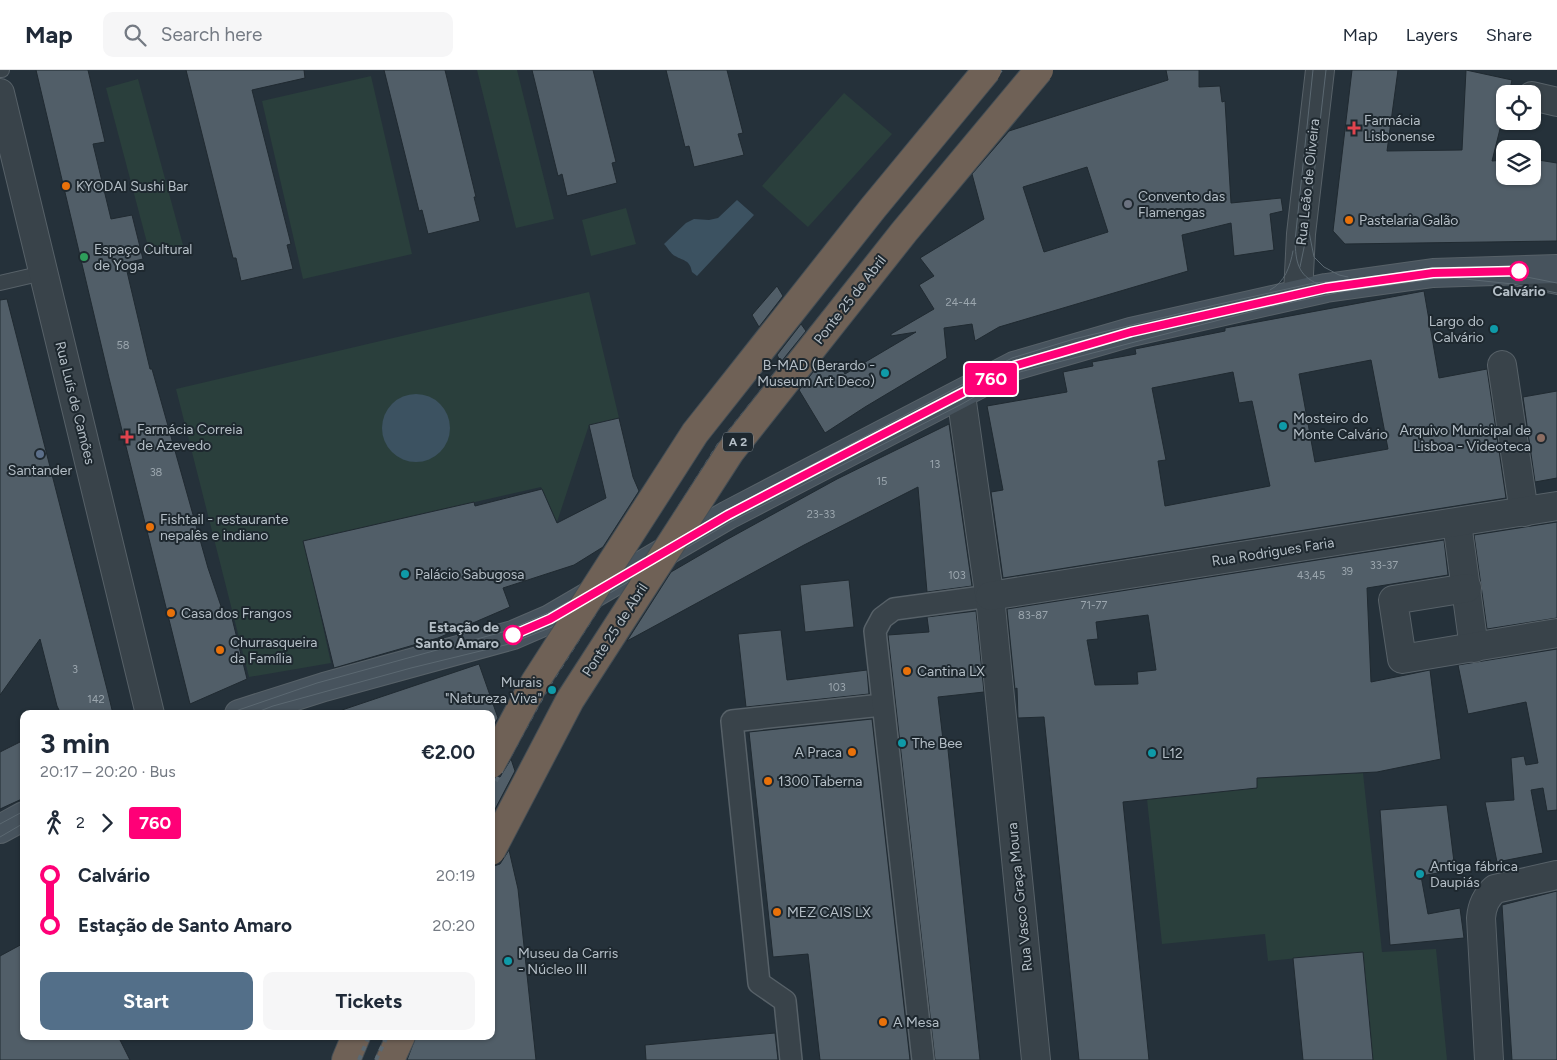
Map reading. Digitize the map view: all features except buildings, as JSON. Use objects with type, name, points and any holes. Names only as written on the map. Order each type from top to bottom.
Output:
[{"type":"highway","points":[[495,757],[535,682],[695,434],[873,208],[987,70]]},
{"type":"highway","name":"Ponte 25 de Abril","points":[[495,842],[570,700],[730,452],[904,232],[1040,70]]},
{"type":"highway","points":[[346,1060],[354,1040]]},
{"type":"highway","points":[[390,1060],[399,1040]]},
{"type":"main road","points":[[252,710],[324,687],[513,635],[550,619],[728,515],[1014,366],[1131,332],[1326,288],[1433,273],[1557,269]]},
{"type":"main road","points":[[0,830],[20,818]]},
{"type":"street","name":"Rua Leão de Oliveira","points":[[1298,294],[1301,234],[1320,70]]},
{"type":"street","name":"Rua Luís de Camões","points":[[0,93],[149,710]]},
{"type":"street","points":[[1541,98],[1557,102]]},
{"type":"street","points":[[1502,365],[1524,512]]},
{"type":"street","points":[[923,1060],[874,631],[882,618],[889,612],[901,607],[990,596],[961,395]]},
{"type":"street","name":"Rua Rodrigues Faria","points":[[990,596],[1557,506]]},
{"type":"street","points":[[1457,523],[1474,648]]},
{"type":"street","points":[[1467,588],[1393,600],[1402,659],[1474,648],[1557,632]]},
{"type":"street","name":"Rua Vasco Graça Moura","points":[[990,596],[1036,1060]]},
{"type":"street","points":[[791,1060],[785,1001],[759,983],[732,721],[882,706]]},
{"type":"street","points":[[1489,1060],[1480,918],[1484,903],[1488,895],[1495,888],[1557,875]]},
{"type":"lane","points":[[1491,272],[1557,288]]},
{"type":"lane","points":[[0,283],[43,273]]},
{"type":"green space","points":[[477,70],[517,70],[554,219],[516,228]]},
{"type":"green space","points":[[371,76],[412,254],[303,279],[262,101]]},
{"type":"green space","points":[[138,79],[183,245],[150,254],[106,88]]},
{"type":"green space","points":[[844,93],[892,134],[808,227],[762,186]]},
{"type":"green space","points":[[626,208],[636,244],[591,256],[582,220]]},
{"type":"green space","points":[[589,292],[619,418],[589,425],[557,522],[541,487],[304,541],[331,663],[249,677],[176,389]]},
{"type":"green space","points":[[1363,773],[1382,952],[1436,949],[1447,1060],[1373,1060],[1362,952],[1268,961],[1265,934],[1162,944],[1147,799],[1257,788],[1257,778]]},
{"type":"water","points":[[737,200],[754,215],[697,276],[692,272],[688,263],[674,255],[664,244],[686,223],[694,219],[709,220],[718,218]]},
{"type":"water","points":[[416,394],[429,397],[440,404],[447,415],[450,428],[447,441],[440,452],[429,459],[416,462],[403,459],[392,452],[385,441],[382,428],[385,415],[392,404],[403,397]]},
{"type":"tram line","points":[[1313,70],[1295,241],[1299,267],[1306,276],[1318,284]]},
{"type":"tram line","points":[[1326,70],[1308,227],[1314,257],[1324,267],[1339,275],[1348,277]]},
{"type":"tram line","points":[[1300,267],[1307,233]]},
{"type":"tram line","points":[[1270,290],[1280,283],[1286,273],[1293,251]]},
{"type":"tram line","points":[[239,710],[317,683],[506,631],[550,612],[727,510],[1012,358],[1074,339],[1314,283],[1358,279],[1431,268],[1459,267],[1491,270],[1557,283]]},
{"type":"tram line","points":[[262,710],[411,668],[509,644],[552,627],[732,521],[962,404],[1016,373],[1269,307],[1341,292],[1434,279],[1455,278],[1513,284],[1557,293]]},
{"type":"tram line","points":[[0,824],[20,813]]},
{"type":"tram line","points":[[0,837],[20,825]]},
{"type":"railway","points":[[495,783],[547,688],[705,439],[881,215],[1001,70]]},
{"type":"railway","points":[[495,818],[561,695],[718,446],[894,225],[1023,70]]},
{"type":"railway","points":[[359,1060],[367,1040]]},
{"type":"railway","points":[[376,1060],[385,1040]]},
{"type":"bus line","name":"760","points":[[513,635],[550,619],[728,515],[1014,366],[1131,332],[1326,288],[1433,273],[1519,271]]},
{"type":"place","name":"Farmácia Lisbonense","points":[[1354,128]]},
{"type":"place","name":"KYODAI Sushi Bar","points":[[66,186]]},
{"type":"place","name":"Convento das Flamengas","points":[[1128,204]]},
{"type":"place","name":"Pastelaria Galão","points":[[1349,220]]},
{"type":"place","name":"Espaço Cultural de Yoga","points":[[84,257]]},
{"type":"place","name":"Calvário","points":[[1519,271]]},
{"type":"place","name":"Largo do Calvário","points":[[1494,329]]},
{"type":"place","name":"B-MAD (Berardo - Museum Art Deco)","points":[[885,373]]},
{"type":"place","name":"Mosteiro do Monte Calvário","points":[[1283,426]]},
{"type":"place","name":"Farmácia Correia de Azevedo","points":[[127,437]]},
{"type":"place","name":"Arquivo Municipal de Lisboa - Videoteca","points":[[1541,438]]},
{"type":"place","name":"Santander","points":[[40,454]]},
{"type":"place","name":"Fishtail - restaurante nepalês e indiano","points":[[150,527]]},
{"type":"place","name":"Palácio Sabugosa","points":[[405,574]]},
{"type":"place","name":"Casa dos Frangos","points":[[171,613]]},
{"type":"place","name":"Estação de Santo Amaro","points":[[513,635]]},
{"type":"place","name":"Churrasqueira da Família","points":[[220,650]]},
{"type":"place","name":"Cantina LX","points":[[907,671]]},
{"type":"place","name":"Murais \"Natureza Viva\"","points":[[552,690]]},
{"type":"place","name":"The Bee","points":[[902,743]]},
{"type":"place","name":"A Praca","points":[[852,752]]},
{"type":"place","name":"L12","points":[[1152,753]]},
{"type":"place","name":"1300 Taberna","points":[[768,781]]},
{"type":"place","name":"Antiga fábrica Daupiás","points":[[1420,874]]},
{"type":"place","name":"MEZ CAIS LX","points":[[777,912]]},
{"type":"place","name":"Museu da Carris - Núcleo III","points":[[508,961]]},
{"type":"place","name":"A Mesa","points":[[883,1022]]}]
